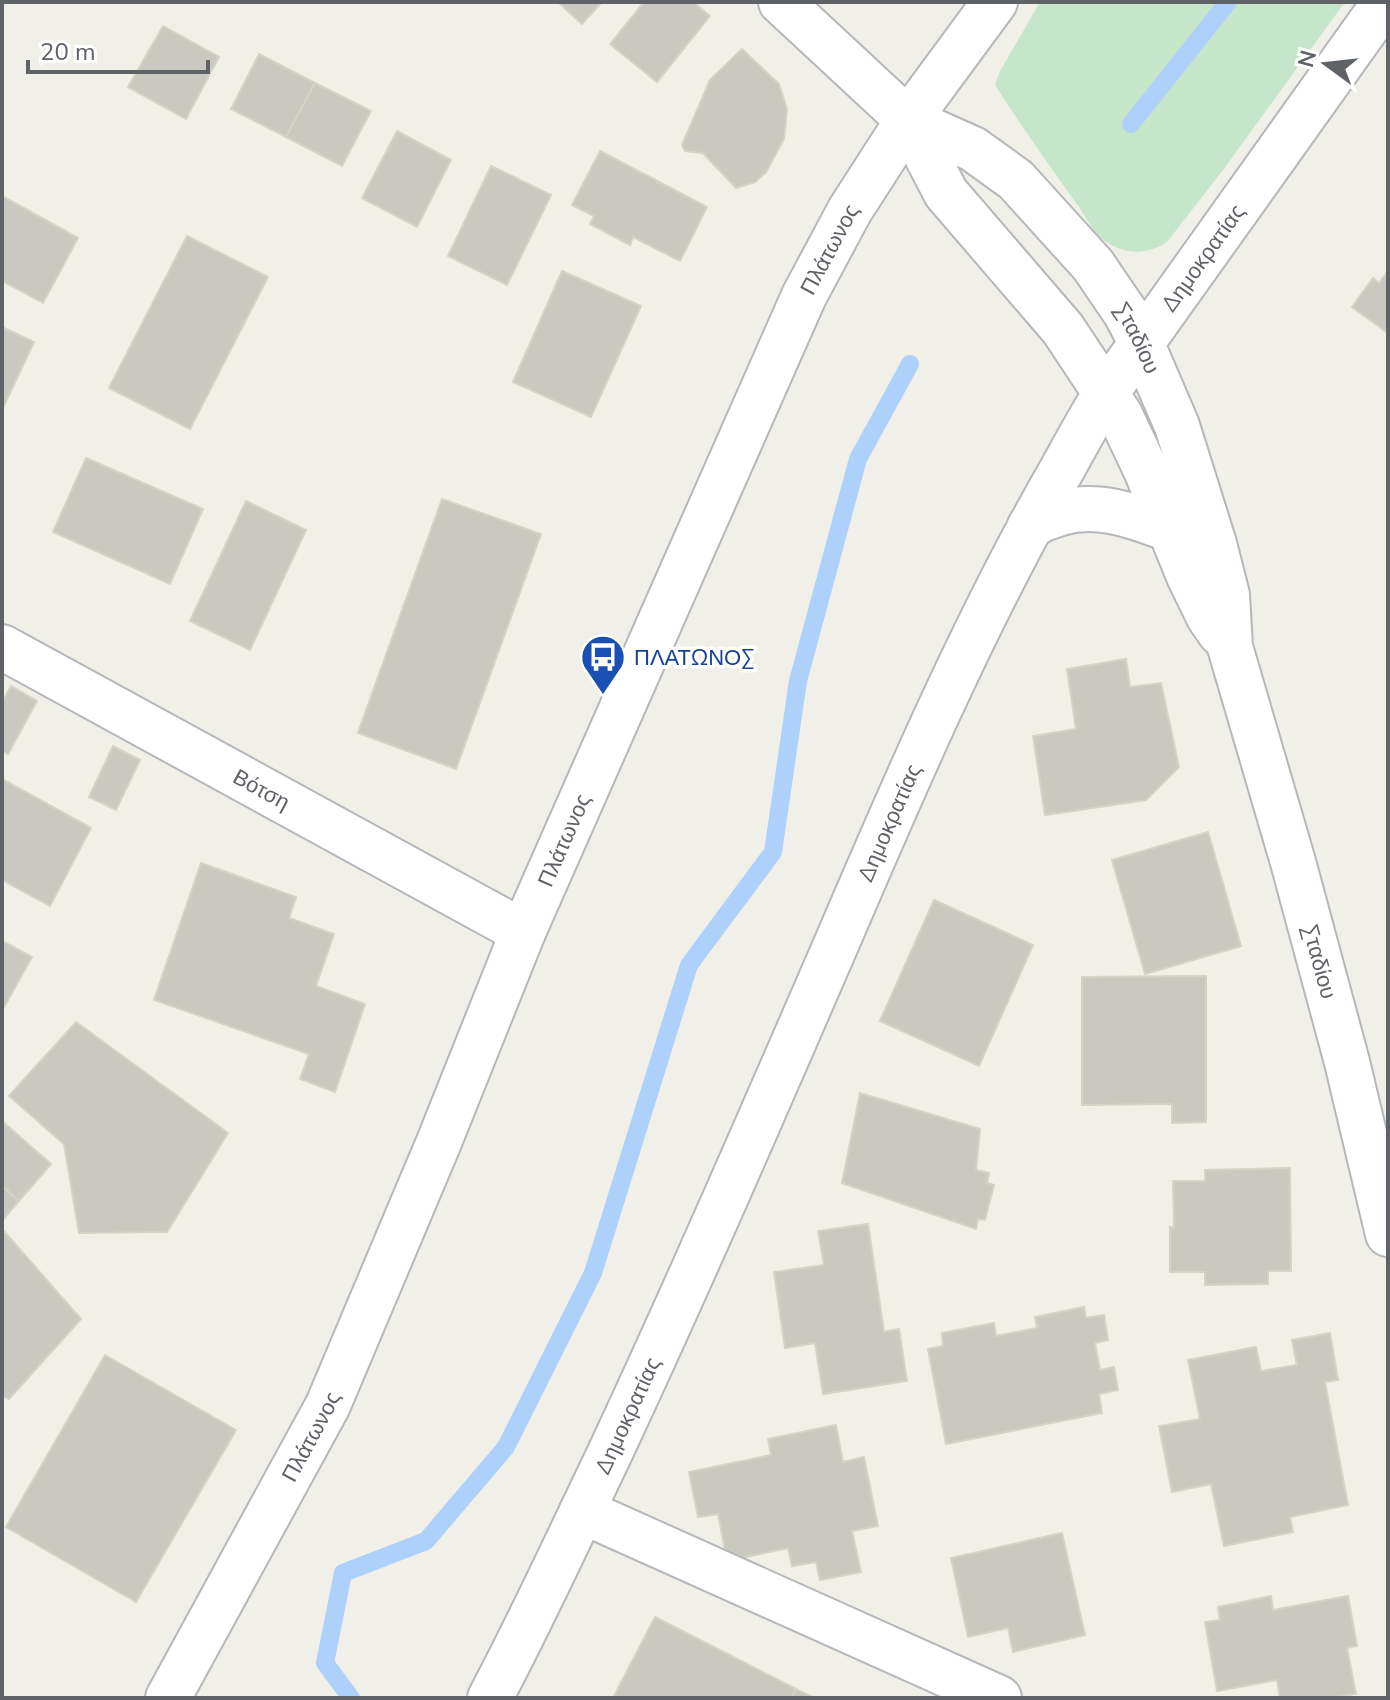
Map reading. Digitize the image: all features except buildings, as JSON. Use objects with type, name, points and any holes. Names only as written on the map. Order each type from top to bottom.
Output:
[{"type":"street","name":"Σταδίου","points":[[781,2],[908,120],[973,149],[1016,180],[1093,265],[1141,342],[1197,483],[1227,595],[1230,647],[1347,1062],[1388,1234]]},
{"type":"street","name":"Πλάτωνος","points":[[168,1698],[328,1405],[523,932],[804,296],[850,210],[908,120],[995,2]]},
{"type":"street","name":"Δημοκρατίας","points":[[490,1698],[582,1511],[712,1230],[947,692],[1030,526],[1106,393],[1385,2]]},
{"type":"street","name":"Σταδίου","points":[[908,120],[931,169],[957,209],[1063,329],[1106,393],[1136,448],[1209,617],[1230,647]]},
{"type":"street","points":[[1030,526],[1054,514],[1091,509],[1122,512],[1169,529]]},
{"type":"street","name":"Βότση","points":[[2,647],[523,932]]},
{"type":"street","points":[[582,1511],[999,1698]]},
{"type":"green space","points":[[1040,2],[1345,2],[1167,242],[1136,252],[1113,246],[1097,234],[995,85]]},
{"type":"waterway","points":[[1131,124],[1228,2]]},
{"type":"waterway","points":[[351,1698],[325,1663],[343,1573],[426,1541],[506,1447],[593,1273],[689,965],[773,852],[798,681],[858,459],[910,364]]},
{"type":"place","name":"ΠΛΑΤΩΝΟΣ","points":[[603,696]]}]
